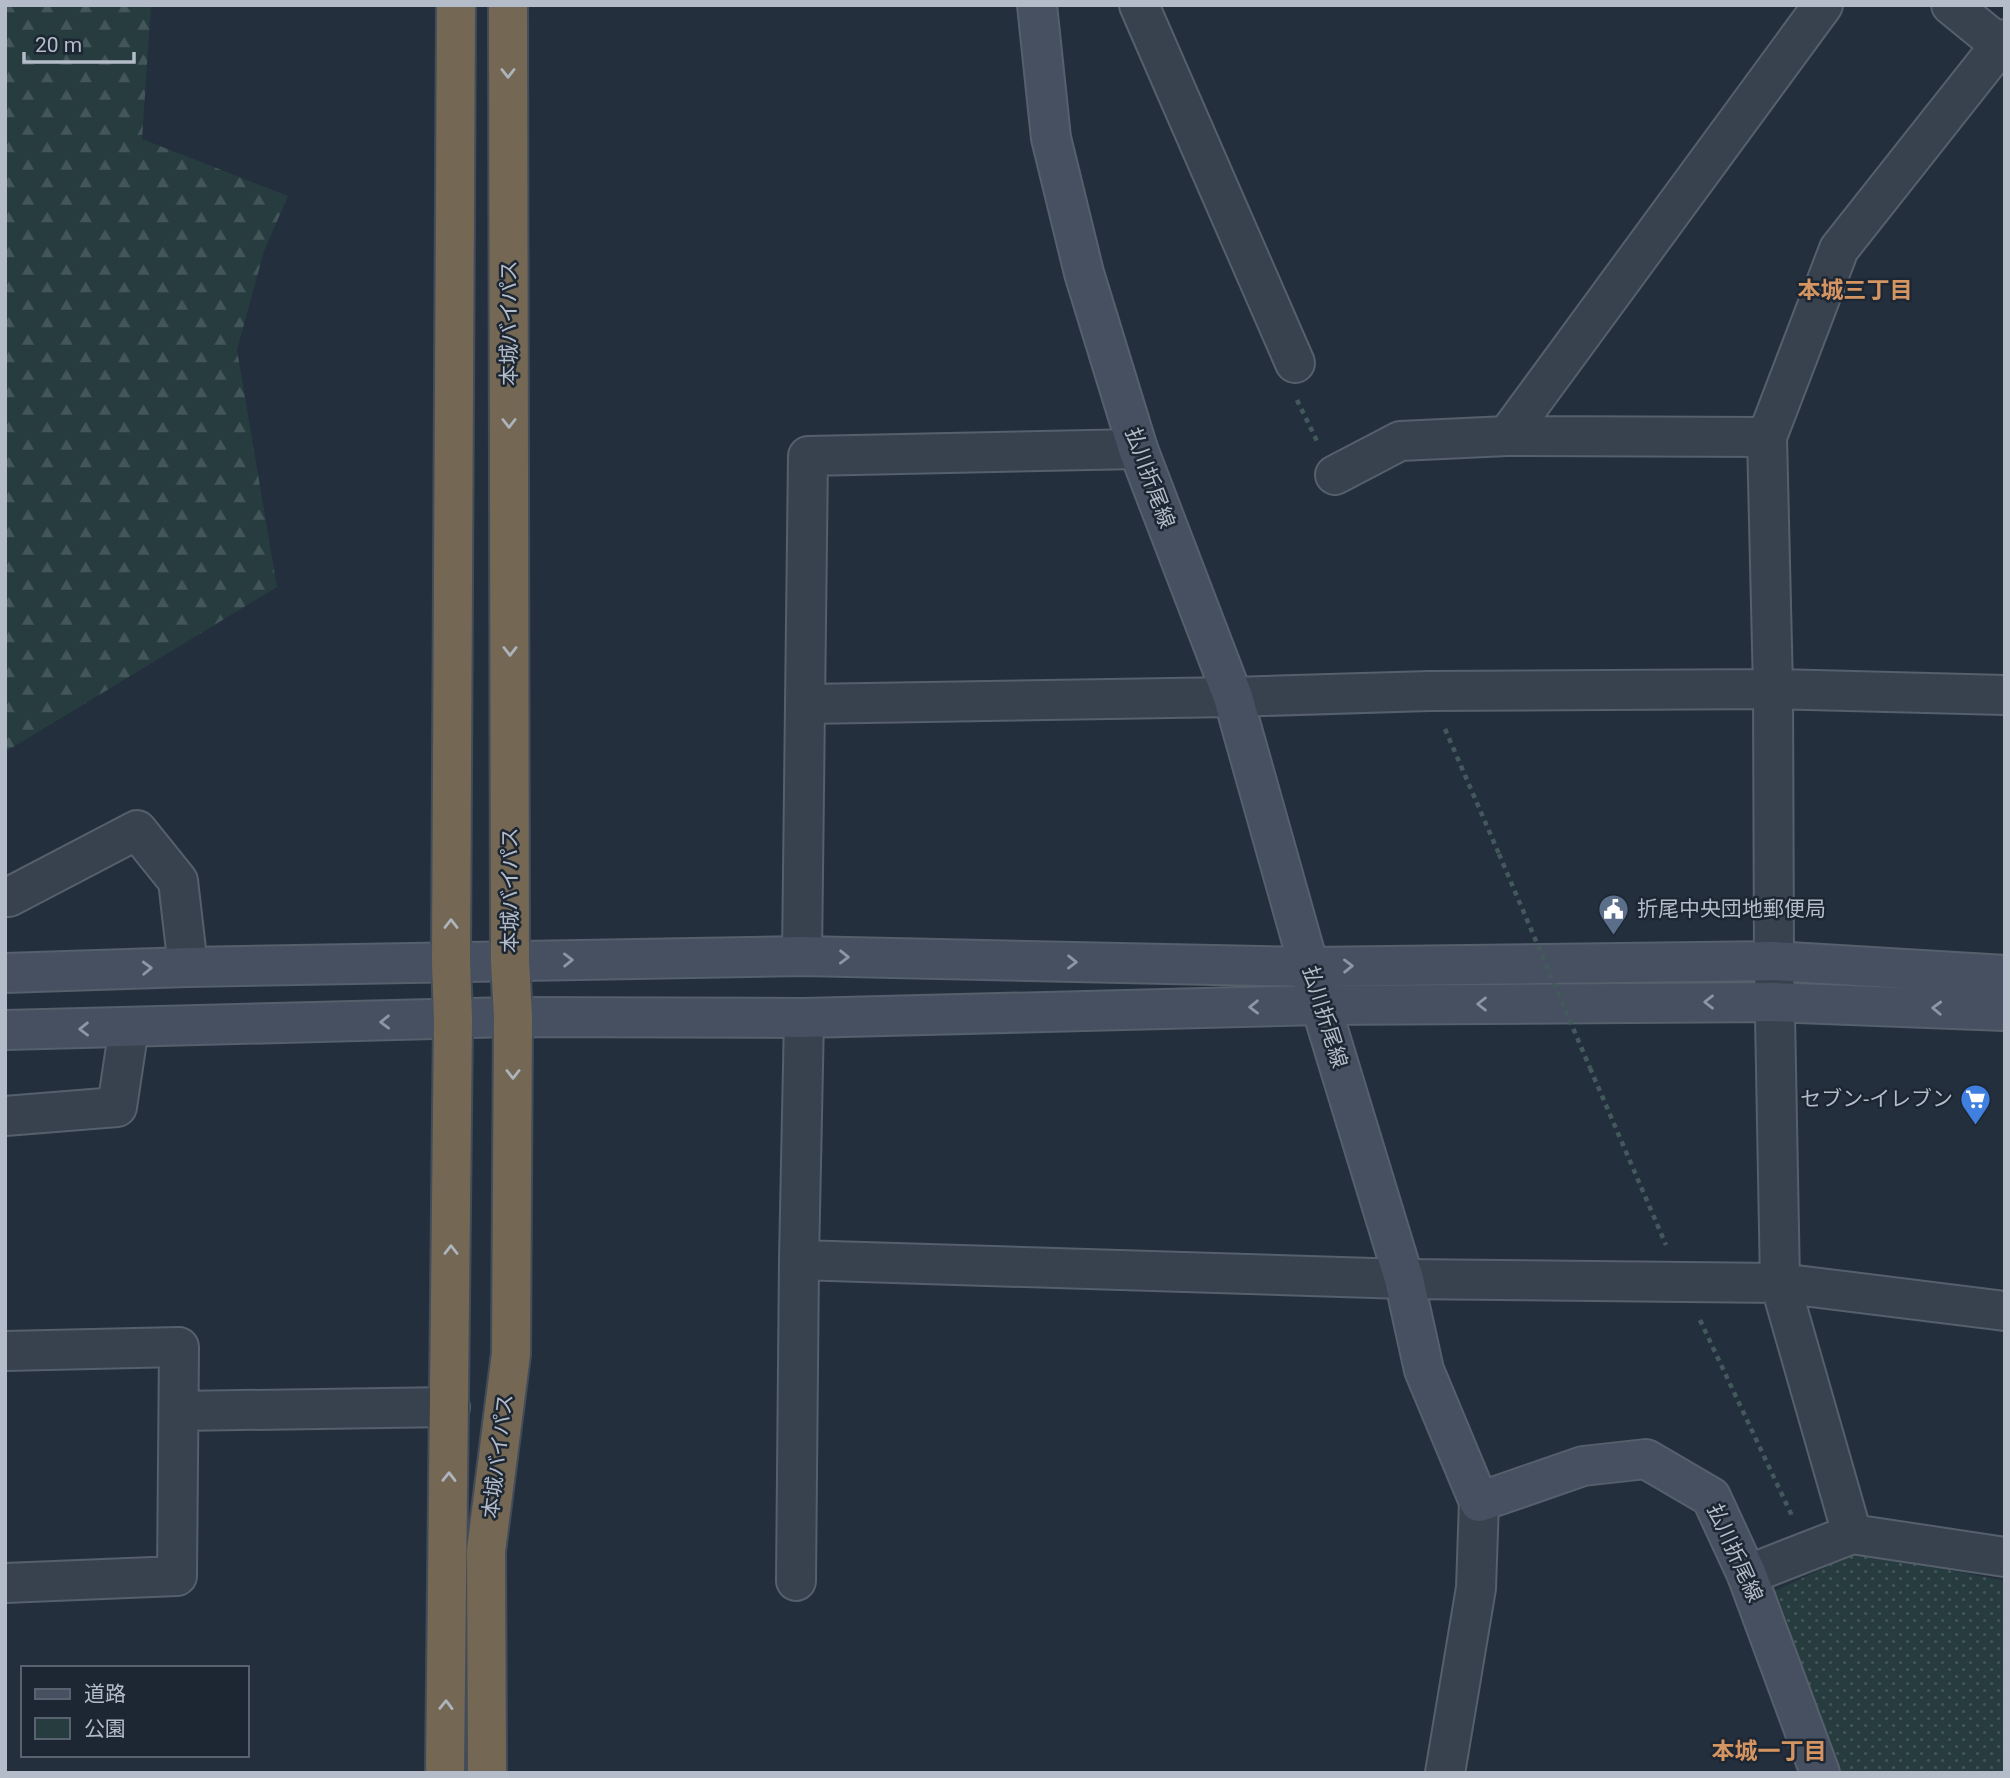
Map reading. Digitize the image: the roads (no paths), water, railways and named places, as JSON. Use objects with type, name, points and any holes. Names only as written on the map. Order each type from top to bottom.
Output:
[{"type":"highway","name":"本城バイパス","points":[[445,1773],[453,1020],[451,962],[456,5]]},
{"type":"highway","name":"本城バイパス","points":[[487,1773],[486,1551],[511,1354],[513,1017],[510,961],[508,5]]},
{"type":"street","name":"払川折尾線","points":[[1037,5],[1051,138],[1084,273],[1138,449],[1233,697],[1309,967],[1404,1279],[1424,1370],[1479,1502],[1583,1466],[1646,1459],[1711,1497],[1747,1575],[1820,1773]]},
{"type":"street","points":[[1139,5],[1295,363]]},
{"type":"street","points":[[1507,436],[1823,5]]},
{"type":"street","points":[[1852,1534],[1780,1283],[1774,1002],[1773,689],[1767,437],[1839,249],[2002,42],[1951,5]]},
{"type":"street","points":[[1335,475],[1400,441],[1507,436],[1767,437]]},
{"type":"street","points":[[802,956],[807,456],[1138,449]]},
{"type":"street","points":[[805,704],[1429,691],[1773,689],[2005,695]]},
{"type":"street","points":[[5,897],[137,830],[178,881],[188,967]]},
{"type":"street","points":[[5,973],[802,956],[1309,967],[1774,961],[2005,975]]},
{"type":"street","points":[[5,1030],[513,1017],[804,1018],[1321,1005],[1774,1002],[2005,1011]]},
{"type":"street","points":[[796,1581],[804,1018]]},
{"type":"street","points":[[5,1115],[117,1107],[129,1027]]},
{"type":"street","points":[[799,1260],[1404,1279],[1780,1283],[2005,1311]]},
{"type":"street","points":[[5,1351],[180,1347],[177,1576],[5,1583]]},
{"type":"street","points":[[179,1411],[450,1407]]},
{"type":"street","points":[[1445,1773],[1476,1588],[1479,1502]]},
{"type":"street","points":[[1747,1575],[1852,1534],[2005,1557]]},
{"type":"place","name":"折尾中央団地郵便局","points":[[1614,936]]},
{"type":"place","name":"セブン-イレブン","points":[[1976,1126]]},
{"type":"district","name":"本城三丁目","points":[[1855,290]]},
{"type":"district","name":"本城一丁目","points":[[1769,1751]]}]
